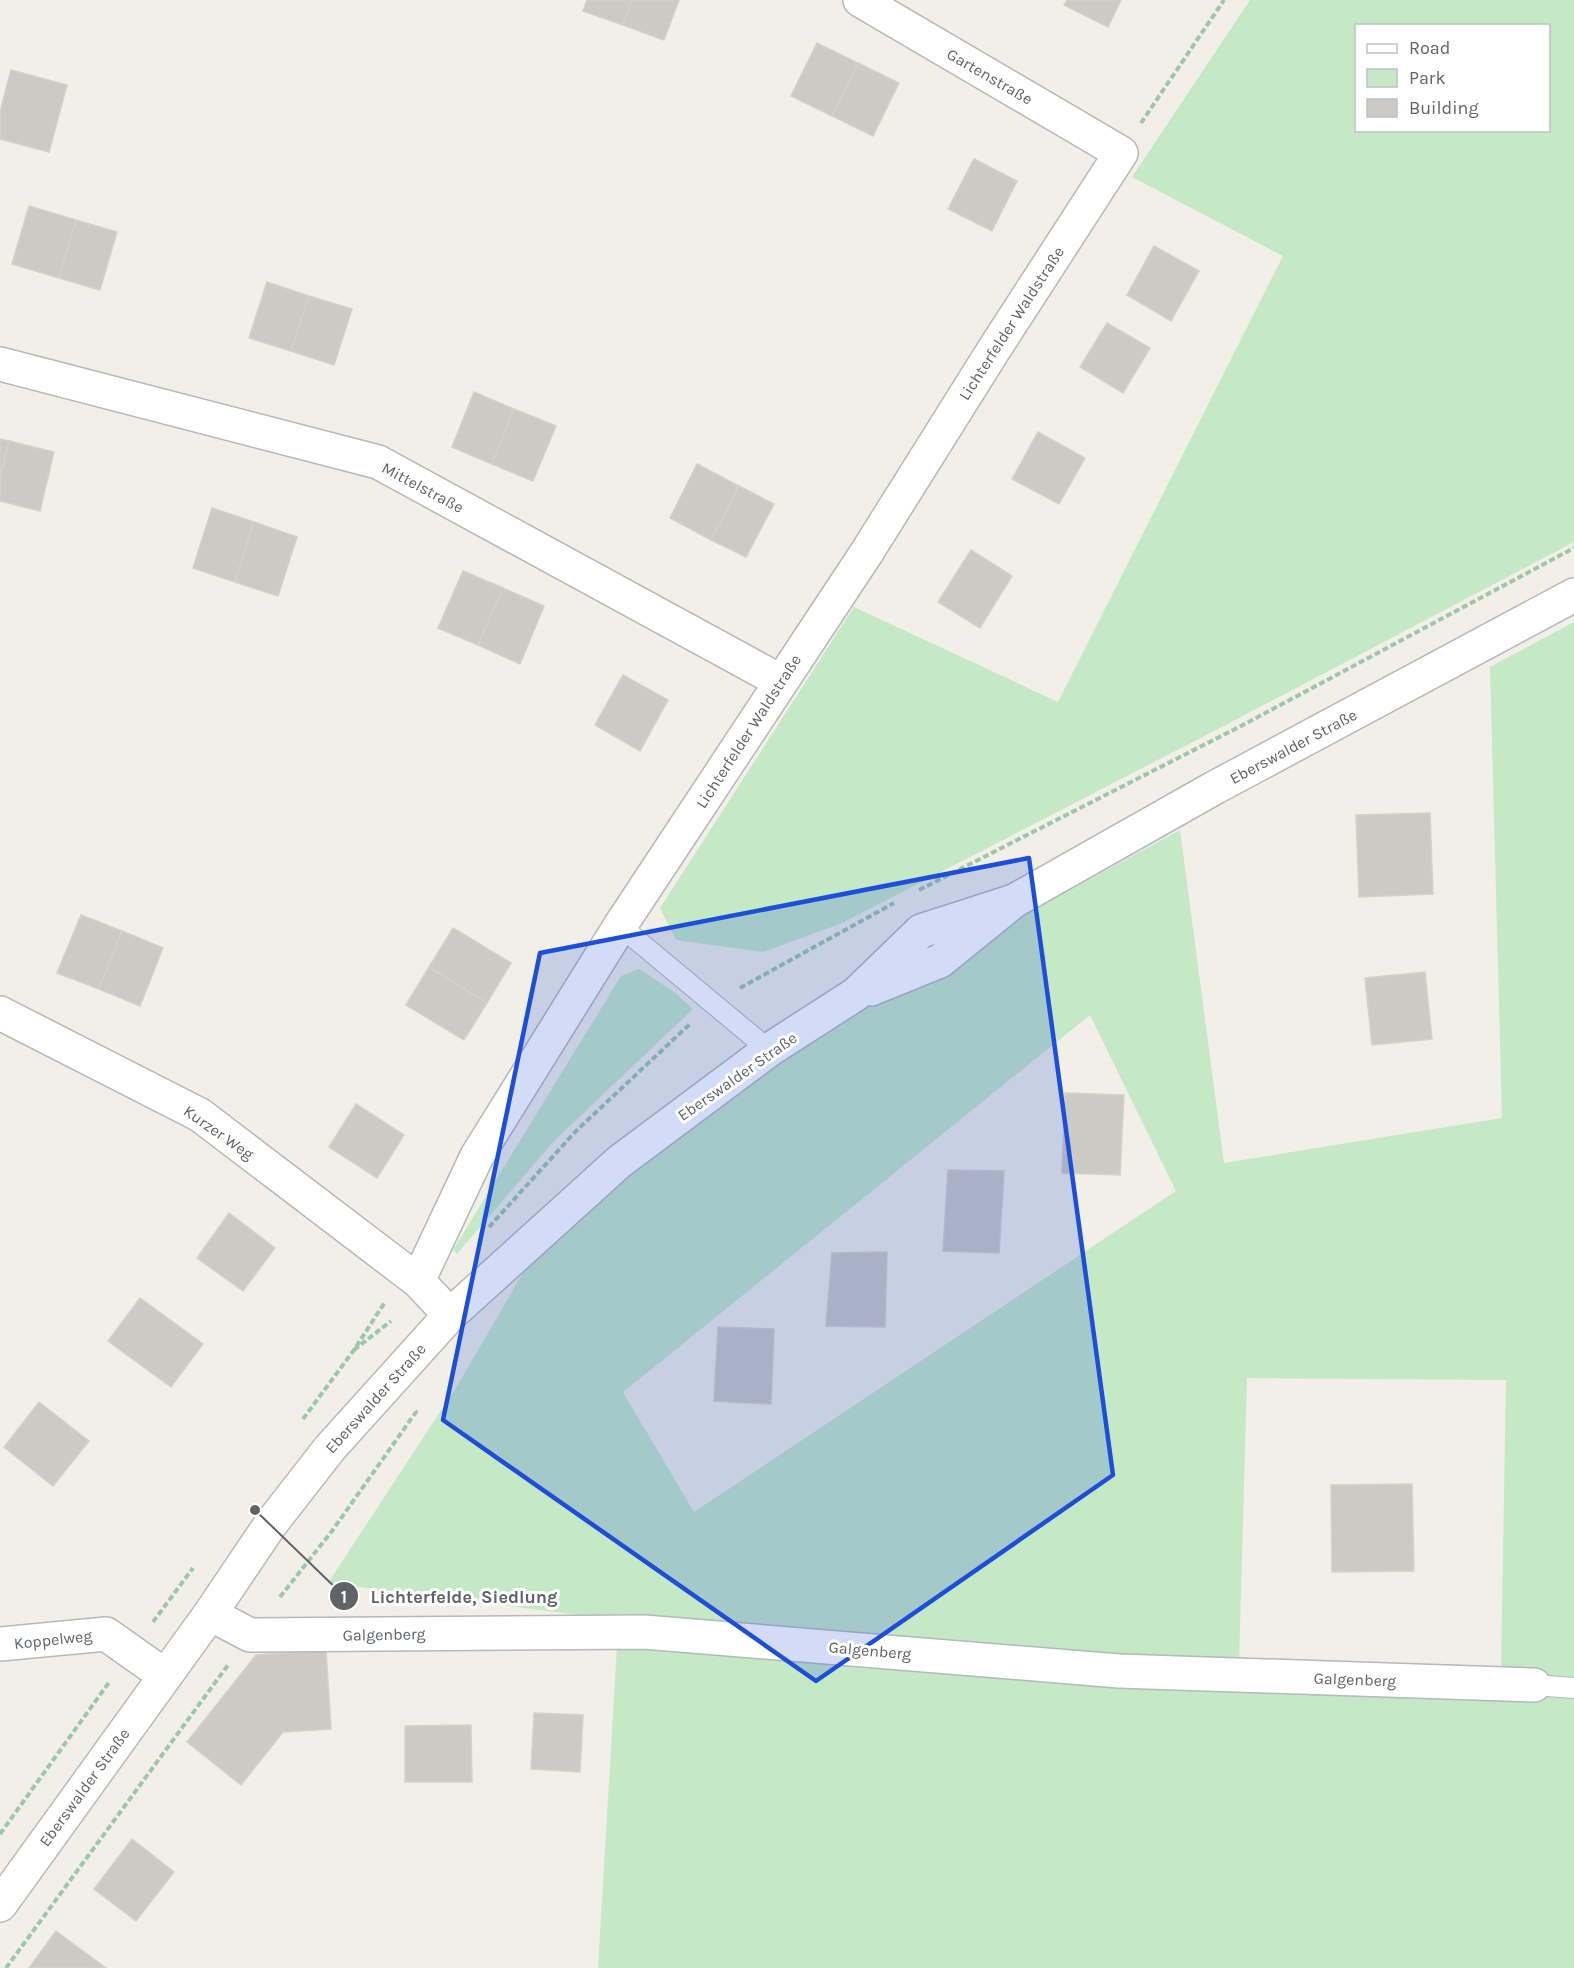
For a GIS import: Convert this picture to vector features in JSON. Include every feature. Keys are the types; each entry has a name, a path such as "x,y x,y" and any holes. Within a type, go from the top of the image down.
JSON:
{"street":[{"name":"Gartenstraße","path":"860,0 1121,153"},
{"name":"Lichterfelder Waldstraße","path":"411,1276 477,1156 620,926 867,552 999,341 1121,153"},
{"name":"Mittelstraße","path":"0,364 378,462 780,681"},
{"name":"Eberswalder Straße","path":"0,1905 210,1614 270,1525 330,1448 450,1315 619,1161 769,1050 856,994 940,961 1014,901 1214,788 1574,595"},
{"name":"Kurzer Weg","path":"0,1013 200,1115 411,1276"},
{"path":"411,1276 450,1315"},
{"name":"Galgenberg","path":"210,1614 250,1635 644,1632 1119,1671 1534,1685"},
{"name":"Koppelweg","path":"0,1644 106,1634 164,1676"}],"lane":[{"path":"620,926 769,1050"},
{"path":"1534,1685 1574,1688"}],"path":[{"path":"1121,153 1224,0"},
{"path":"298,1425 411,1276"},
{"path":"0,1834 194,1567"}],"highlighted area":[{"path":"1029,858 1113,1475 816,1681 443,1420 540,953"}],"green space":[{"path":"1250,0 1574,0 1574,542 840,924 763,952 676,940 660,908 854,607 1058,702 1283,256 1132,177"},
{"path":"1574,622 1574,1968 598,1968 617,1647 940,1673 1501,1671 1506,1380 1247,1378 1239,1663 619,1620 328,1583 459,1383 528,1264 590,1204 810,1042 876,998 959,964 1033,910 1180,830 1224,1163 1502,1118 1490,667","holes":["1090,1015 1176,1191 694,1512 623,1392"]},
{"path":"639,969 674,992 693,1009 553,1142 457,1254 453,1250 621,976"}],"building":[{"path":"587,0 632,0 623,25 583,11"},
{"path":"632,0 679,0 664,40 623,25"},
{"path":"1067,0 1121,0 1108,27 1064,5"},
{"path":"817,43 858,63 832,116 791,96"},
{"path":"858,63 899,83 873,136 832,116"},
{"path":"11,70 67,85 49,152 0,139 0,112"},
{"path":"974,159 1017,181 992,231 948,209"},
{"path":"29,206 76,220 59,278 12,264"},
{"path":"76,220 117,232 100,290 59,278"},
{"path":"1154,246 1199,271 1171,321 1127,295"},
{"path":"267,282 309,296 291,351 249,338"},
{"path":"309,296 352,309 334,365 291,351"},
{"path":"1107,323 1150,348 1123,393 1080,367"},
{"path":"474,392 514,409 492,464 452,447"},
{"path":"514,409 556,426 533,481 492,464"},
{"path":"1038,432 1085,458 1059,504 1012,479"},
{"path":"0,439 9,441 0,479"},
{"path":"9,441 54,452 40,511 0,501 0,479"},
{"path":"697,464 739,486 711,540 670,518"},
{"path":"739,486 774,504 746,557 711,540"},
{"path":"212,508 254,522 235,582 193,568"},
{"path":"254,522 297,537 278,596 235,582"},
{"path":"971,550 1012,576 980,628 938,602"},
{"path":"463,571 503,588 478,645 438,628"},
{"path":"503,588 544,606 520,664 478,645"},
{"path":"623,675 668,700 640,751 595,725"},
{"path":"1430,813 1433,894 1359,897 1356,815"},
{"path":"81,915 122,931 99,989 57,973"},
{"path":"453,928 511,963 487,1003 429,967"},
{"path":"122,931 163,948 140,1006 99,989"},
{"path":"429,967 487,1003 464,1040 406,1005"},
{"path":"1425,972 1432,1039 1372,1045 1365,978"},
{"path":"1065,1093 1124,1095 1120,1175 1062,1173"},
{"path":"356,1104 404,1135 377,1178 329,1147"},
{"path":"948,1170 1004,1171 999,1253 943,1251"},
{"path":"229,1213 275,1248 243,1291 197,1258"},
{"path":"887,1252 885,1327 826,1326 832,1253"},
{"path":"140,1298 203,1344 171,1387 108,1341"},
{"path":"718,1327 774,1329 771,1404 714,1401"},
{"path":"39,1402 89,1441 53,1486 4,1447"},
{"path":"1412,1484 1414,1571 1332,1572 1331,1485"},
{"path":"326,1650 331,1729 283,1732 241,1785 187,1742 256,1655"},
{"path":"534,1713 583,1715 580,1772 531,1769"},
{"path":"471,1725 472,1782 405,1782 405,1726"},
{"path":"132,1839 174,1872 136,1921 94,1889"},
{"path":"56,1931 106,1968 29,1968"}],"place":[{"name":"Lichterfelde, Siedlung","path":"255,1510"}]}
